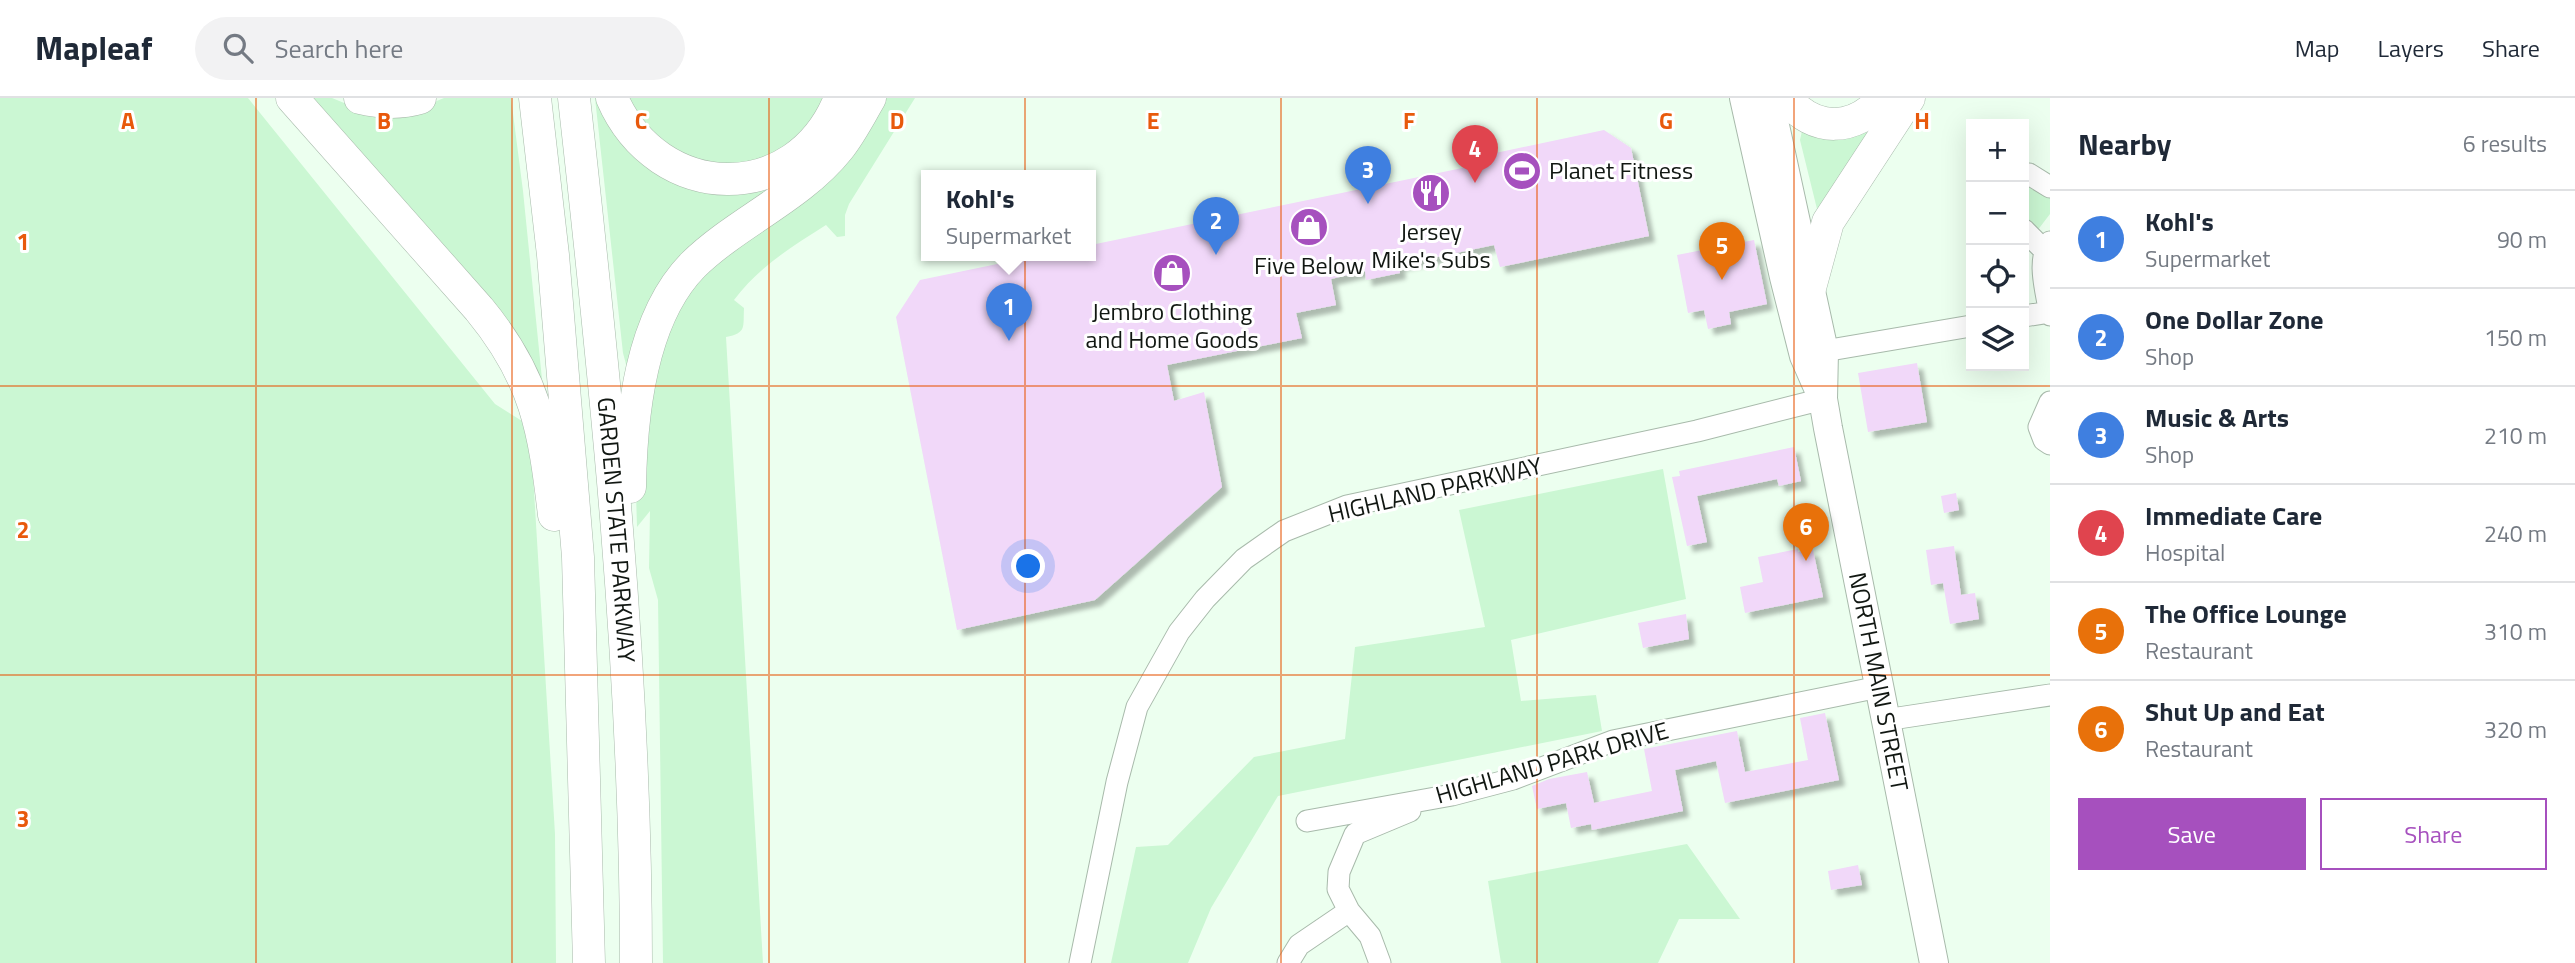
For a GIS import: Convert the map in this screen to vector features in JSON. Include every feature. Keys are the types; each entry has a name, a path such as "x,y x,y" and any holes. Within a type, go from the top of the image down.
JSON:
{"highway":[{"path":"292,98 479,309 507,346 526,380 536,408 548,460 562,589 580,678"},
{"path":"360,98 401,103 420,98"},
{"name":"GARDEN STATE PARKWAY","path":"535,98 553,256 578,557 589,963"},
{"name":"GARDEN STATE PARKWAY","path":"574,98 594,270 628,681 636,963"},
{"path":"612,98 636,136 664,162 702,177 728,180 766,173 799,155 824,130 840,98"},
{"path":"628,681 632,437 640,383 656,327 675,290 692,267 711,249 827,162 844,142 870,98"},
{"path":"1786,98 1798,112 1829,124 1849,123 1863,117 1883,98"},
{"path":"1810,288 1828,222 1909,98"}],"main road":[{"name":"NORTH MAIN STREET","path":"1744,98 1804,356 1823,399"},
{"name":"NORTH MAIN STREET","path":"1769,98 1824,351 1823,399 1934,963"}],"street":[{"path":"2029,174 2050,187"},
{"path":"2029,233 2047,246 2043,266 2050,313 2029,315"},
{"path":"1824,351 1966,327"},
{"name":"HIGHLAND PARKWAY","path":"1080,963 1117,782 1137,707 1179,632 1205,599 1244,559 1284,531 1347,506 1698,431 1823,399"},
{"path":"2050,402 2039,427 2044,440 2050,444"},
{"name":"HIGHLAND PARK DRIVE","path":"1307,821 1452,795 1513,779 1613,741 1879,687"},
{"path":"1885,720 2050,695"},
{"path":"1380,963 1370,936 1349,911 1338,889 1339,872 1355,834 1452,795"},
{"path":"1288,963 1299,945 1349,911"}],"green space":[{"path":"0,98 248,98 495,404 530,426 555,834 556,963 0,963"},
{"path":"306,98 332,98 349,105 417,109 444,98 511,98 545,409"},
{"path":"595,98 604,98 686,180 837,135 705,241 627,368 623,353"},
{"path":"623,98 830,98 793,148 721,171 664,150"},
{"path":"879,98 915,98 849,204 845,215 845,236 837,237 826,225 765,268 734,300 744,308 743,324 741,331 726,337 763,963 663,963 658,600 649,568 650,511 637,527 640,421 683,291"},
{"path":"1879,128 1818,213 1800,140 1802,131"},
{"path":"2029,184 2050,196 2050,214 2037,231 2029,225"},
{"path":"1663,469 1686,599 1511,640 1521,701 1596,695 1602,731 1278,796 1211,908 1188,963 1111,963 1136,847 1168,845 1254,757 1345,739 1355,647 1485,627 1459,510"},
{"path":"1687,844 1740,919 1679,919 1658,963 1501,963 1488,881"}],"building":[{"path":"1604,130 1631,148 1649,236 1500,267 1494,245 1399,265 1400,273 1366,280 1365,271 1331,279 1336,305 1296,313 1302,338 1167,365 1174,401 1204,392 1222,487 1095,600 957,630 896,317 920,280 1011,261 1096,261 1096,244 1472,166 1472,158"},
{"path":"1754,240 1767,304 1729,312 1731,324 1708,329 1704,310 1688,313 1677,255"},
{"path":"1917,363 1927,422 1868,432 1858,373"},
{"path":"1794,447 1801,481 1779,486 1777,479 1697,496 1707,542 1687,546 1672,477 1680,476 1679,471"},
{"path":"1956,493 1959,510 1944,513 1941,496"},
{"path":"1954,546 1961,595 1975,593 1979,619 1950,624 1943,583 1931,585 1926,550"},
{"path":"1798,549 1798,552 1813,550 1823,597 1745,613 1740,587 1763,582 1758,557"},
{"path":"1686,614 1689,639 1643,648 1638,623"},
{"path":"1825,713 1839,780 1725,803 1716,761 1675,770 1683,811 1592,830 1591,824 1571,828 1566,803 1537,809 1532,786 1549,779 1587,772 1594,803 1652,791 1644,749 1737,731 1745,772 1808,760 1800,718"},
{"path":"1858,865 1862,885 1831,890 1828,871"}],"place":[{"name":"Planet Fitness","path":"1522,171"},
{"name":"Immediate Care","path":"1475,183"},
{"name":"Jersey Mike's Subs","path":"1431,193"},
{"name":"Music & Arts","path":"1368,204"},
{"name":"Five Below","path":"1309,227"},
{"name":"One Dollar Zone","path":"1216,255"},
{"name":"Jembro Clothing and Home Goods","path":"1172,273"},
{"name":"The Office Lounge","path":"1722,280"},
{"name":"Kohl's","path":"1009,341"},
{"name":"Shut Up and Eat","path":"1806,561"}]}
